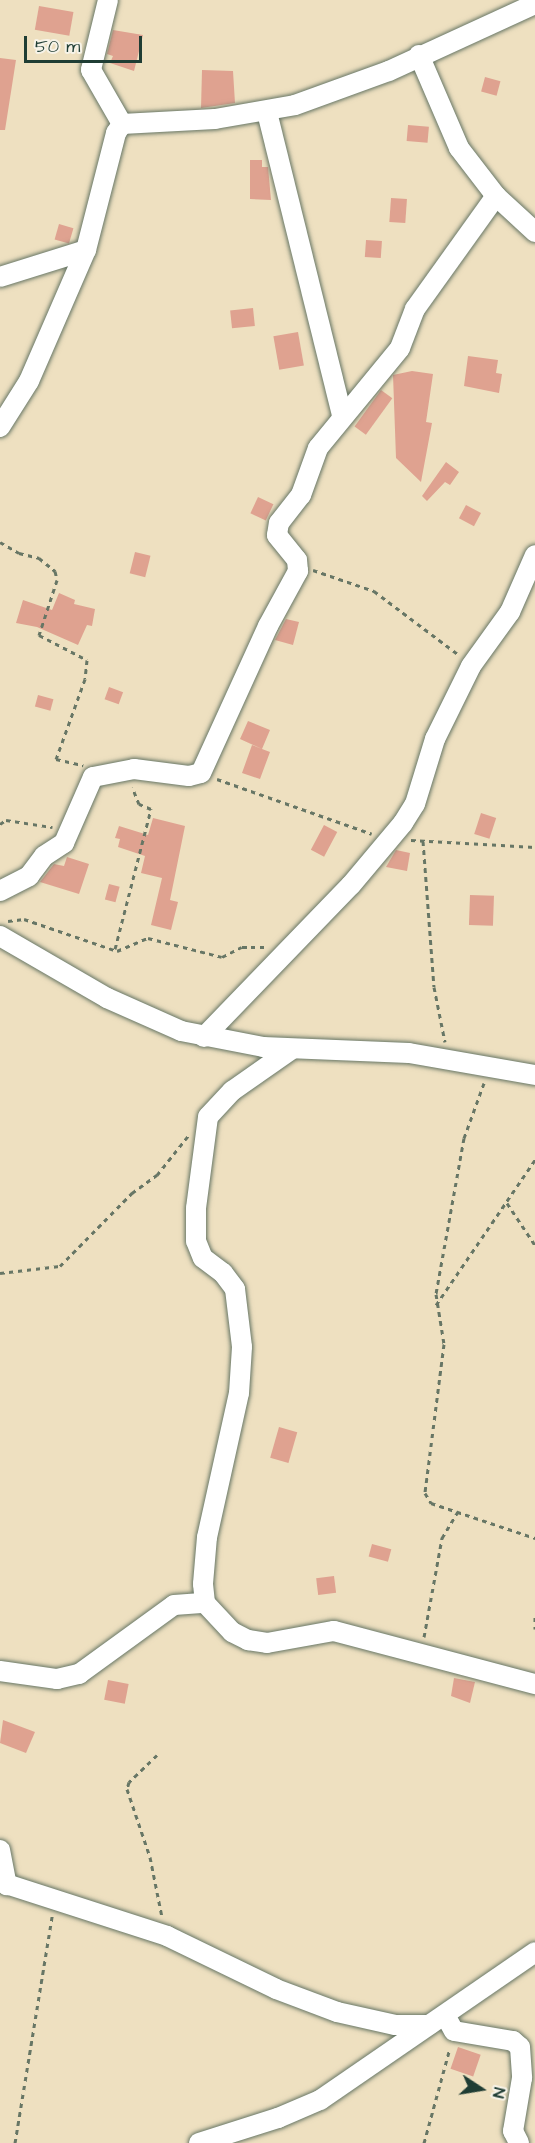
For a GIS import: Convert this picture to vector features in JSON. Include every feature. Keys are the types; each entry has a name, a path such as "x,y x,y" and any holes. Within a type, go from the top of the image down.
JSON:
{"street":[{"path":"108,0 91,70 122,124"},
{"path":"122,124 267,112 324,96 530,9"},
{"path":"419,56 459,147 496,196 535,231"},
{"path":"267,112 342,416"},
{"path":"0,427 29,381 86,250 116,133 122,124"},
{"path":"0,891 30,876 44,856 64,843 93,777 130,770 189,776 201,773 299,565 277,535 277,528 301,495 318,448 400,348 415,309 496,196"},
{"path":"0,277 86,250"},
{"path":"204,1037 287,948 351,885 415,804 435,739 471,666 527,591 535,555"},
{"path":"1,929 142,1016 204,1037 292,1049 409,1053 535,1075"},
{"path":"292,1049 232,1091 208,1117 196,1209 196,1241 202,1258 223,1273 235,1288 242,1347 239,1393 207,1537 202,1584 205,1603 232,1632 248,1640 267,1643 334,1631 535,1684"},
{"path":"0,1671 57,1679 79,1674 174,1605 205,1603"},
{"path":"0,1850 3,1884 54,1903 167,1936 276,1989 337,2012 395,2025 450,2023 513,2041 520,2047 522,2078 513,2132 519,2143"},
{"path":"450,2023 535,1952"},
{"path":"199,2143 278,2118 320,2100 429,2025"}],"path":[{"path":"0,542 19,553 39,558 55,571 57,580 39,635 87,660 85,679 56,759 84,765"},
{"path":"299,565 374,591 471,666"},
{"path":"115,950 151,808 139,804 130,770"},
{"path":"201,773 388,839 535,847"},
{"path":"0,824 6,820 69,829"},
{"path":"423,842 434,987 447,1059"},
{"path":"1,929 24,919 115,950 126,949 148,938 222,957 242,947 287,948"},
{"path":"489,1066 464,1138 455,1177 436,1306 444,1344 425,1492 431,1503 535,1538"},
{"path":"0,1273 60,1266 132,1193 157,1175 208,1117"},
{"path":"436,1306 535,1160"},
{"path":"507,1203 535,1245"},
{"path":"421,1653 442,1538 458,1511"},
{"path":"535,1617 535,1629"},
{"path":"157,1755 129,1782 127,1790 150,1857 167,1936"},
{"path":"15,2143 54,1903"},
{"path":"424,2143 450,2023"}],"building":[{"path":"39,6 73,12 69,36 35,30"},
{"path":"113,30 143,35 134,71 110,63 113,56 107,54"},
{"path":"0,58 16,60 5,130 0,130"},
{"path":"202,70 233,71 235,103 201,108"},
{"path":"485,77 500,81 497,96 481,91"},
{"path":"408,125 429,127 428,143 407,141"},
{"path":"250,160 262,160 262,167 268,167 271,200 250,199"},
{"path":"391,198 407,199 405,223 389,222"},
{"path":"59,224 73,228 69,244 55,239"},
{"path":"366,240 382,241 381,258 365,257"},
{"path":"253,308 255,326 232,328 230,310"},
{"path":"298,332 304,365 279,370 273,336"},
{"path":"468,356 498,360 496,373 502,374 499,393 464,386"},
{"path":"412,371 433,374 426,422 432,423 421,482 396,458 393,375"},
{"path":"381,390 392,398 366,435 355,426"},
{"path":"446,462 459,472 450,485 445,482 427,501 422,496"},
{"path":"258,497 273,504 266,520 250,513"},
{"path":"466,505 481,513 474,526 459,518"},
{"path":"135,552 151,556 145,577 130,573"},
{"path":"59,593 75,600 74,604 95,609 92,626 87,625 78,645 37,627 16,623 23,600 52,610"},
{"path":"286,619 299,622 293,645 275,640"},
{"path":"109,687 123,692 119,704 105,699"},
{"path":"38,695 53,699 50,711 35,707"},
{"path":"248,721 270,730 262,749 240,739"},
{"path":"252,745 270,752 260,779 242,773"},
{"path":"481,813 496,818 489,839 474,834"},
{"path":"153,818 185,826 170,900 178,902 171,930 151,925 162,878 141,873 145,856 118,847 120,839 115,838 119,826 148,835"},
{"path":"324,825 337,832 324,857 311,850"},
{"path":"396,850 410,853 407,871 386,867"},
{"path":"67,857 89,864 79,894 40,882 54,864 64,866"},
{"path":"109,884 120,887 115,902 105,899"},
{"path":"470,895 494,896 493,926 469,925"},
{"path":"279,1427 297,1432 288,1463 270,1458"},
{"path":"372,1544 391,1549 388,1562 369,1557"},
{"path":"334,1576 336,1593 318,1595 316,1578"},
{"path":"454,1678 475,1682 470,1703 451,1696"},
{"path":"108,1680 129,1684 125,1704 104,1700"},
{"path":"3,1720 35,1732 26,1753 0,1743"},
{"path":"458,2047 481,2055 473,2077 451,2069"}]}
